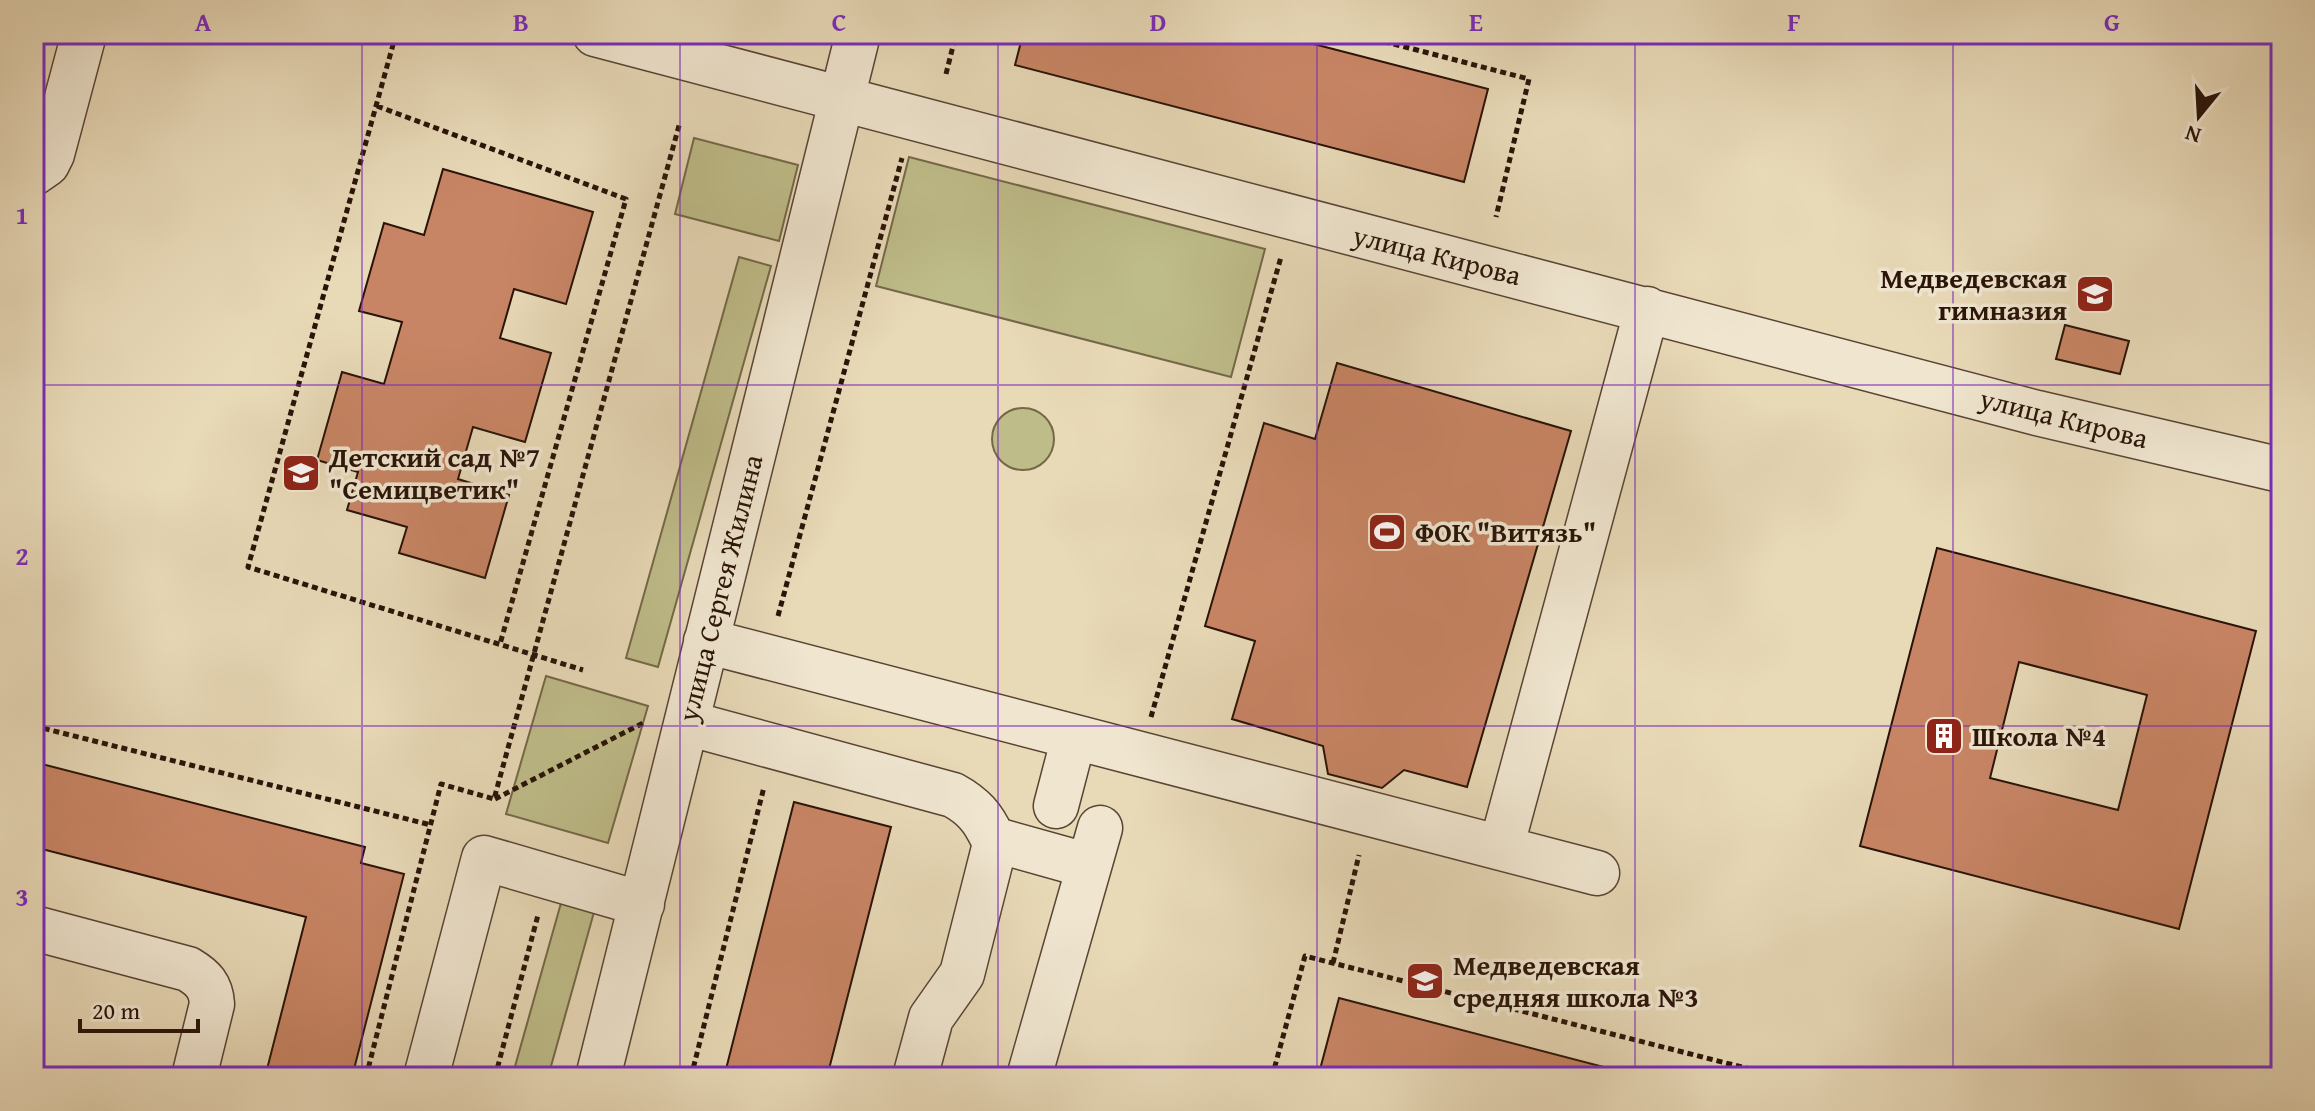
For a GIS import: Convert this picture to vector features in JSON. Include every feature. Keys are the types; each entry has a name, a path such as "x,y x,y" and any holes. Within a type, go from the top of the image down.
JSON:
{"street":[{"path":"34,173 47,164 52,154 84,34"},
{"name":"улица Кирова","path":"595,34 2037,413 2281,470"},
{"name":"улица Сергея Жилина","path":"598,1077 858,34"},
{"path":"1501,848 1647,309"},
{"path":"706,641 1597,873"},
{"path":"690,710 774,746 953,795 970,805 985,820 993,839 1094,847 1029,1077"},
{"path":"1056,806 1074,737"},
{"path":"915,1077 931,1018 962,974 996,840"},
{"path":"426,1077 484,858 642,904"},
{"path":"34,928 188,969 206,983 212,1004 194,1077"}],"path":[{"path":"396,34 248,567 583,670"},
{"path":"946,74 956,34"},
{"path":"1355,34 1529,79 1496,217"},
{"path":"377,106 626,199 500,644"},
{"path":"766,657 912,117"},
{"path":"494,799 680,122"},
{"path":"1140,754 1291,217"},
{"path":"366,1077 441,784 494,799 690,710"},
{"path":"34,726 431,825"},
{"path":"691,1077 774,746"},
{"path":"1333,963 1370,814"},
{"path":"495,1077 548,877"},
{"path":"1272,1077 1305,956 1781,1077"}],"shaded area":[{"path":"694,138 798,165 779,241 675,214"},
{"path":"909,157 1265,249 1231,377 876,286"},
{"path":"739,257 771,266 658,667 626,658"},
{"path":"1023,408 1035,410 1045,417 1052,427 1052,451 1045,461 1035,468 1023,470 1011,468 1001,461 994,451 992,439 994,427 1001,417 1011,410"},
{"path":"546,676 648,706 608,843 506,814"},
{"path":"563,896 596,905 548,1077 512,1077"}],"building":[{"path":"1023,34 1275,34 1488,89 1464,182 1015,65"},
{"path":"443,169 593,212 566,304 514,289 500,338 551,353 525,442 473,427 458,479 509,495 485,578 399,553 407,527 347,510 358,472 317,460 342,372 384,384 402,322 359,311 384,223 424,235"},
{"path":"2065,325 2129,341 2120,374 2056,359"},
{"name":"ФОК \"Витязь\"","path":"1337,363 1571,431 1467,787 1404,770 1382,788 1328,774 1323,746 1232,719 1255,641 1205,626 1264,423 1315,439"},
{"name":"Школа №4","path":"1937,548 2256,631 2179,929 1860,846","holes":["2019,662 2147,695 2118,810 1990,778"]},
{"path":"34,762 365,847 361,863 404,874 352,1077 265,1077 306,917 34,847"},
{"path":"794,802 891,827 827,1077 724,1077"},
{"path":"1339,998 1642,1077 1318,1077"},
{"path":"1980,1069 2007,1077 1977,1077"}],"place":[{"name":"Медведевская гимназия","path":"2095,294"},
{"name":"Детский сад №7 \"Семицветик\"","path":"301,473"},
{"name":"ФОК \"Витязь\"","path":"1387,532"},
{"name":"Школа №4","path":"1944,736"},
{"name":"Медведевская средняя школа №3","path":"1425,981"}]}
